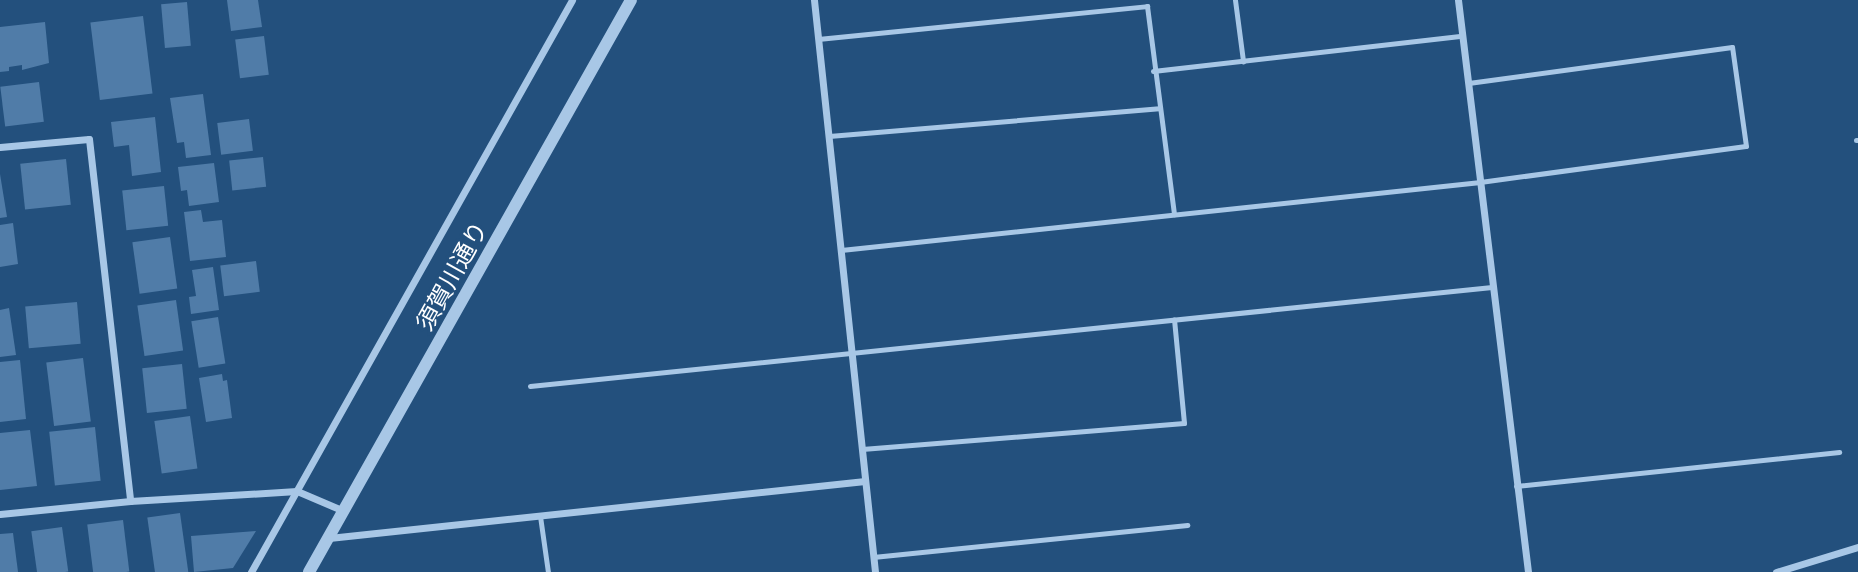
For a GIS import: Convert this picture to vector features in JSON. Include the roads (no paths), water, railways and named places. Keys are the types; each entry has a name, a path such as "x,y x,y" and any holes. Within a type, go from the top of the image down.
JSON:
{"street":[{"path":"251,572 572,0"},
{"name":"須賀川通り","path":"309,572 631,0"},
{"path":"814,0 875,572"},
{"path":"1458,0 1528,572"},
{"path":"0,147 89,139 130,501"},
{"path":"329,538 865,481"},
{"path":"0,514 130,501 297,491 344,511"},
{"path":"1776,572 1858,547"}],"lane":[{"path":"1235,0 1243,61"},
{"path":"818,39 1147,6 1153,71 1174,214"},
{"path":"1153,71 1462,36"},
{"path":"841,250 1480,182 1746,146 1732,47 1468,83"},
{"path":"829,136 1159,108"},
{"path":"530,386 1492,287"},
{"path":"862,449 1184,423 1174,319"},
{"path":"1516,485 1839,452"},
{"path":"540,516 548,572"},
{"path":"873,557 1187,525"}]}
